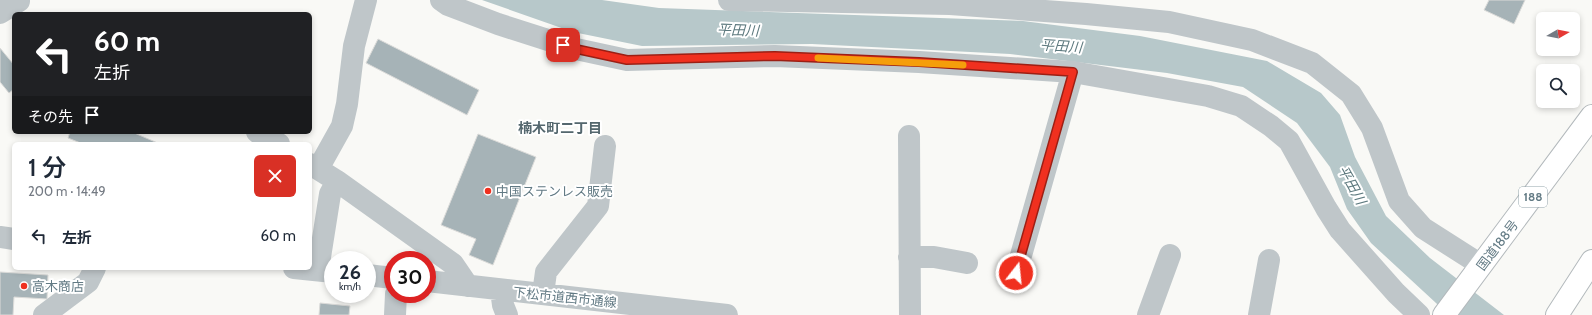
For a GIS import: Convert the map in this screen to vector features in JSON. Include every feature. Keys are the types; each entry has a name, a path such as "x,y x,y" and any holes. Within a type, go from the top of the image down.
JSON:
{"highway":[{"name":"国道188号","path":"1444,315 1592,116"},
{"path":"1557,315 1592,261"}],"street":[{"path":"366,0 354,46 347,104 342,126 314,167 337,181 453,264 468,286"},
{"path":"441,0 448,5 498,24 576,49 627,60 775,56 919,62 1073,72 1208,96 1240,106 1271,126 1289,141 1302,162 1326,208 1340,230 1396,293 1419,315"},
{"path":"729,0 950,4 1086,14 1169,22 1252,40 1312,63 1351,94 1372,128 1398,201 1423,228 1477,271"},
{"path":"0,13 21,5"},
{"path":"1016,273 1073,72"},
{"path":"261,134 275,142"},
{"path":"909,136 910,315"},
{"path":"543,294 546,272 598,206 605,146"},
{"path":"327,251 330,194 337,181"},
{"path":"0,237 12,239"},
{"path":"1148,315 1170,255"},
{"path":"909,257 934,257 967,264"},
{"path":"1259,315 1268,260"},
{"path":"44,315 88,282 94,270"},
{"path":"312,270 324,271"},
{"name":"下松市道西市通線","path":"436,282 727,315"},
{"path":"501,290 503,305 507,315"},
{"path":"395,315 396,303"}],"water":[{"name":"平田川","path":"482,0 602,0 659,8 1023,21 1140,36 1267,61 1321,93 1340,115 1355,157 1386,216 1430,258 1504,315 1449,315 1371,243 1347,209 1330,167 1297,123 1243,87 1167,73 1010,54 812,44 642,46 573,32"}],"building":[{"path":"1489,0 1525,0 1514,24 1484,10"},
{"path":"378,39 479,90 467,115 366,63"},
{"path":"0,48 12,63 12,91 9,93 0,82"},
{"path":"69,134 137,134 155,142 78,142 68,138"},
{"name":"中国ステンレス販売","path":"478,134 536,157 493,265 469,255 476,239 441,225"},
{"name":"高木商店","path":"0,272 48,275 47,299 14,297 13,315 0,315"},
{"path":"320,303 350,306 349,315 319,315"}],"slow traffic":[{"path":"818,58 963,65"}],"place":[{"name":"中国ステンレス販売","path":"488,191"},
{"name":"高木商店","path":"24,286"}],"district":[{"name":"楠木町二丁目","path":"560,128"}],"route":[{"path":"563,45 627,60 775,56 919,62 1073,72 1016,273"}]}
